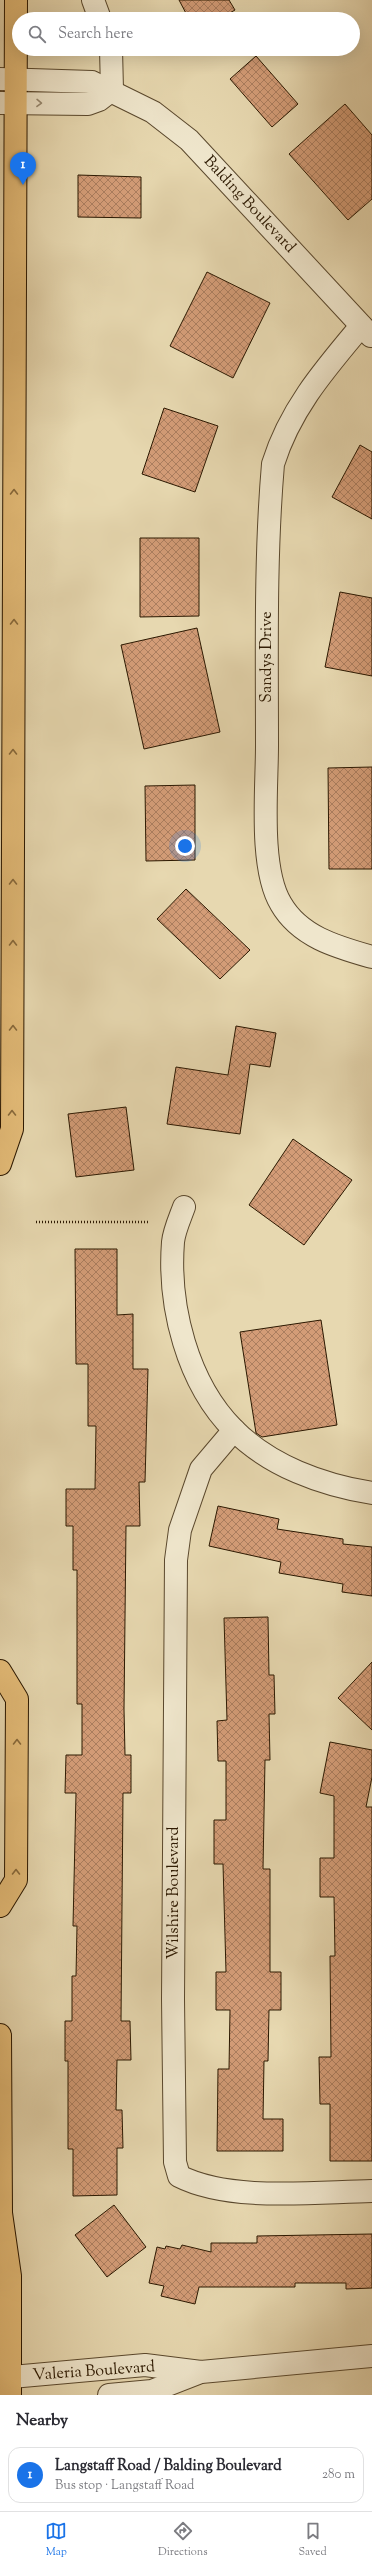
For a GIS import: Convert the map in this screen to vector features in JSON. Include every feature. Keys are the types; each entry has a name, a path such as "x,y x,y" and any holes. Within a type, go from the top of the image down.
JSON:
{"main road":[{"path":"15,12 16,0"},
{"path":"0,1164 12,1129 6,1004 8,79 12,40"},
{"path":"0,1671 17,1699 16,1880 0,1906"},
{"path":"0,2035 1,2215 10,2276 7,2384"}],"street":[{"path":"93,0 97,12"},
{"path":"8,103 88,104 99,100 112,90 111,56"},
{"name":"Balding Boulevard","path":"8,79 79,80 92,82 112,90 153,112 189,140 367,332"},
{"name":"Sandys Drive","path":"367,332 299,405 281,438 273,464 267,628 267,830 270,880 280,904 295,924 317,938 342,948 372,957"},
{"path":"184,1207 173,1240 173,1294 178,1326 191,1363 210,1400 234,1430 267,1456 316,1481 372,1493"},
{"name":"Wilshire Boulevard","path":"234,1430 201,1469 180,1530 176,1560 173,1991 175,2162 179,2176 204,2187 249,2193 372,2191"},
{"name":"Valeria Boulevard","path":"7,2384 145,2365 201,2372 372,2356"},
{"name":"Valeria Boulevard","path":"109,2395 152,2391 201,2372"}],"path":[{"path":"36,1222 150,1222"}],"building":[{"path":"179,0 229,0 235,10 231,12 185,12"},
{"path":"256,56 298,104 272,127 230,79"},
{"path":"345,104 372,135 372,199 348,220 289,154"},
{"path":"78,175 141,177 141,218 78,217"},
{"path":"207,272 270,303 233,378 170,346"},
{"path":"164,408 218,426 195,492 142,474"},
{"path":"360,445 372,452 372,519 332,497"},
{"path":"140,538 199,538 199,616 140,617"},
{"path":"340,592 372,598 372,676 325,667"},
{"path":"197,628 220,732 144,749 121,645"},
{"path":"372,767 372,869 329,869 328,768"},
{"path":"195,785 195,860 146,861 145,786"},
{"path":"186,889 250,950 220,979 157,919"},
{"path":"236,1026 276,1033 270,1067 250,1064 240,1134 167,1124 176,1067 228,1075"},
{"path":"126,1107 134,1170 76,1177 68,1114"},
{"path":"293,1139 352,1180 304,1245 249,1205"},
{"path":"75,1249 117,1249 117,1315 133,1314 133,1369 148,1369 145,1482 139,1482 140,1526 126,1526 124,1709 125,1755 131,1755 131,1793 123,1793 121,2021 130,2021 131,2060 117,2060 116,2110 122,2110 123,2148 117,2148 117,2195 73,2196 73,2149 68,2149 68,2061 65,2061 65,2021 72,2021 72,1976 76,1976 77,1926 73,1926 76,1793 65,1793 66,1755 82,1755 82,1704 77,1704 77,1570 73,1570 73,1526 66,1526 66,1489 95,1489 96,1426 88,1426 88,1364 76,1364"},
{"path":"321,1320 337,1425 262,1437 256,1433 240,1332"},
{"path":"218,1506 279,1519 277,1529 343,1539 343,1544 372,1547 372,1596 342,1592 343,1584 279,1573 281,1562 209,1546"},
{"path":"268,1617 269,1675 274,1675 275,1714 269,1714 270,1760 265,1760 263,1869 270,1869 270,1972 281,1972 281,2010 269,2010 268,2061 264,2061 263,2119 283,2119 283,2151 217,2151 218,2069 229,2069 230,2010 216,2010 216,1972 226,1972 223,1864 214,1864 214,1820 226,1820 226,1761 218,1761 217,1721 227,1720 224,1618"},
{"path":"372,1662 372,1730 338,1698"},
{"path":"330,1742 372,1750 372,1777 366,1807 372,1807 372,2161 330,2161 330,2104 320,2104 319,2057 331,2057 330,1956 335,1956 334,1897 320,1897 320,1858 334,1858 334,1796 320,1793"},
{"path":"114,2205 146,2247 107,2277 75,2235"},
{"path":"372,2234 372,2288 346,2289 346,2283 295,2283 295,2287 199,2287 195,2304 161,2296 164,2286 149,2283 157,2247 165,2249 166,2246 180,2249 182,2245 211,2252 211,2243 257,2243 257,2236"}],"place":[{"name":"Langstaff Road / Balding Boulevard","path":"23,185"}]}
